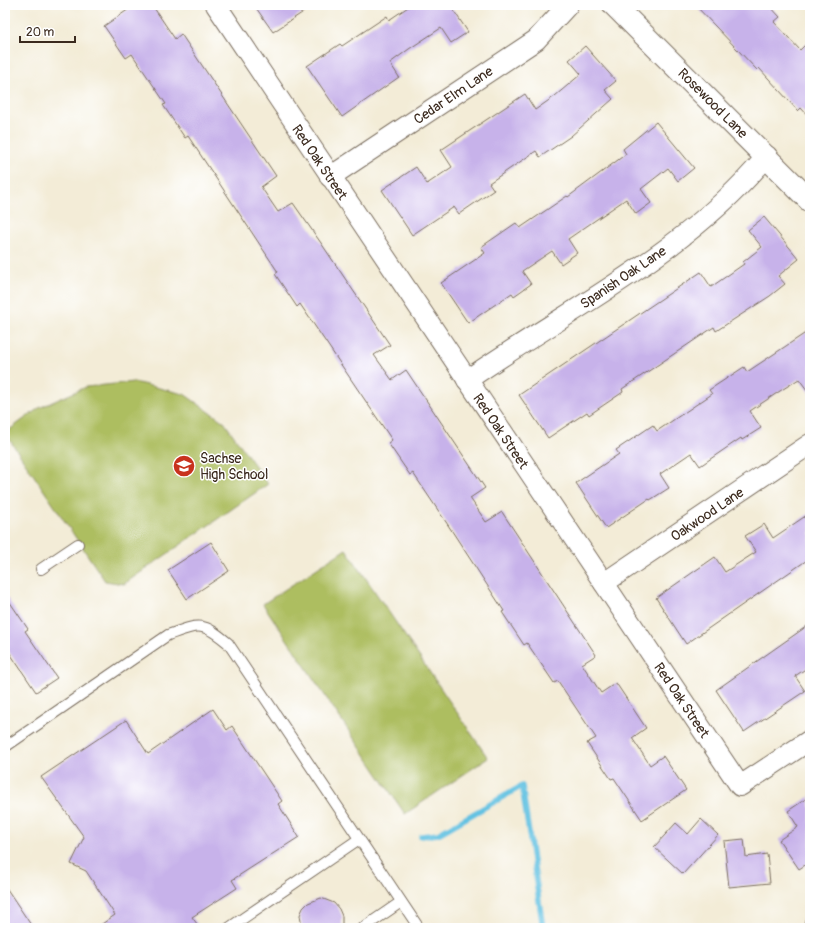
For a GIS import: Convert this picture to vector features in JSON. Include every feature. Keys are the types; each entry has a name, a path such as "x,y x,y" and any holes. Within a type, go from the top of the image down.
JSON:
{"street":[{"name":"Red Oak Street","path":"216,5 466,380 740,786 810,740"},
{"name":"Cedar Elm Lane","path":"330,177 536,40 568,5"},
{"name":"Rosewood Lane","path":"614,5 767,156 810,201"},
{"name":"Spanish Oak Lane","path":"466,380 629,274 678,240 715,210 749,177 767,156"},
{"name":"Oakwood Lane","path":"604,584 810,444"}],"lane":[{"path":"41,569 78,544"},
{"path":"5,747 168,635 196,625 214,631 228,643 419,928"},
{"path":"229,928 359,839"},
{"path":"363,928 402,902"},
{"path":"809,928 810,922"}],"green space":[{"path":"134,382 184,394 224,422 268,484 124,584 105,581 5,433 39,408 86,387"},
{"path":"346,549 488,758 405,814 263,604"}],"building":[{"path":"135,5 152,5 175,39 181,34 276,176 261,187 278,212 293,203 390,345 374,355 392,380 406,370 485,488 470,498 486,522 502,512 596,655 582,664 601,693 616,683 646,728 632,738 650,765 663,756 686,790 642,820 614,778 611,779 587,743 596,738 558,681 554,683 527,643 524,645 502,612 504,611 413,473 410,475 388,443 392,440 300,304 297,307 275,274 278,272 188,136 185,138 163,105 166,104 132,54 126,58 104,26"},
{"path":"254,5 314,5 273,32"},
{"path":"411,5 450,5 468,32 451,43 441,28 409,49 390,63 399,77 342,117 307,66 340,44 342,46 387,16 389,20"},
{"path":"695,5 769,5 780,17 774,22 800,50 810,40 810,118 801,108 798,111 759,68 757,70"},
{"path":"585,46 616,81 605,90 613,99 571,136 540,157 536,151 489,183 494,190 459,214 454,207 412,235 382,190 416,167 427,184 452,167 441,150 525,94 535,110 555,96 581,74 569,60"},
{"path":"656,122 694,168 678,181 668,168 641,189 651,203 636,214 626,199 568,239 577,253 561,264 552,251 522,271 531,284 514,296 512,293 468,323 441,283 485,253 481,247 516,223 520,228 567,196 568,197 626,154 623,149"},
{"path":"764,217 799,259 778,276 785,284 770,296 716,331 714,327 622,389 623,392 589,415 587,412 548,438 519,395 701,272 711,287 744,264 743,262 762,247 748,230"},
{"path":"810,330 810,394 799,379 780,391 750,411 761,428 742,440 741,438 700,466 691,453 660,474 669,488 650,500 649,499 606,528 576,483 619,454 616,450 653,425 657,431 712,394 709,390 744,367 747,372"},
{"path":"810,513 810,558 686,644 656,598 715,557 725,572 756,552 745,536 764,524 773,538"},
{"path":"211,542 229,571 187,599 168,570"},
{"path":"5,595 28,629 25,631 57,678 36,692 5,646"},
{"path":"810,624 810,666 795,676 805,691 744,732 716,690"},
{"path":"213,709 227,730 232,726 282,801 278,804 299,837 232,880 237,888 192,917 200,928 96,928 115,915 86,871 71,864 84,837 41,777 126,720 148,754"},
{"path":"810,796 810,862 799,869 779,840 798,827 788,811"},
{"path":"701,819 718,835 683,874 654,847 676,823 688,834"},
{"path":"744,839 746,857 767,854 770,883 729,887 724,841"},
{"path":"5,886 33,928 5,928"},
{"path":"321,898 334,903 339,909 342,916 342,928 302,928 300,915 303,908 308,903"}],"waterway":[{"path":"421,836 438,834 522,786 543,928"}],"place":[{"name":"Sachse High School","path":"184,466"}]}
